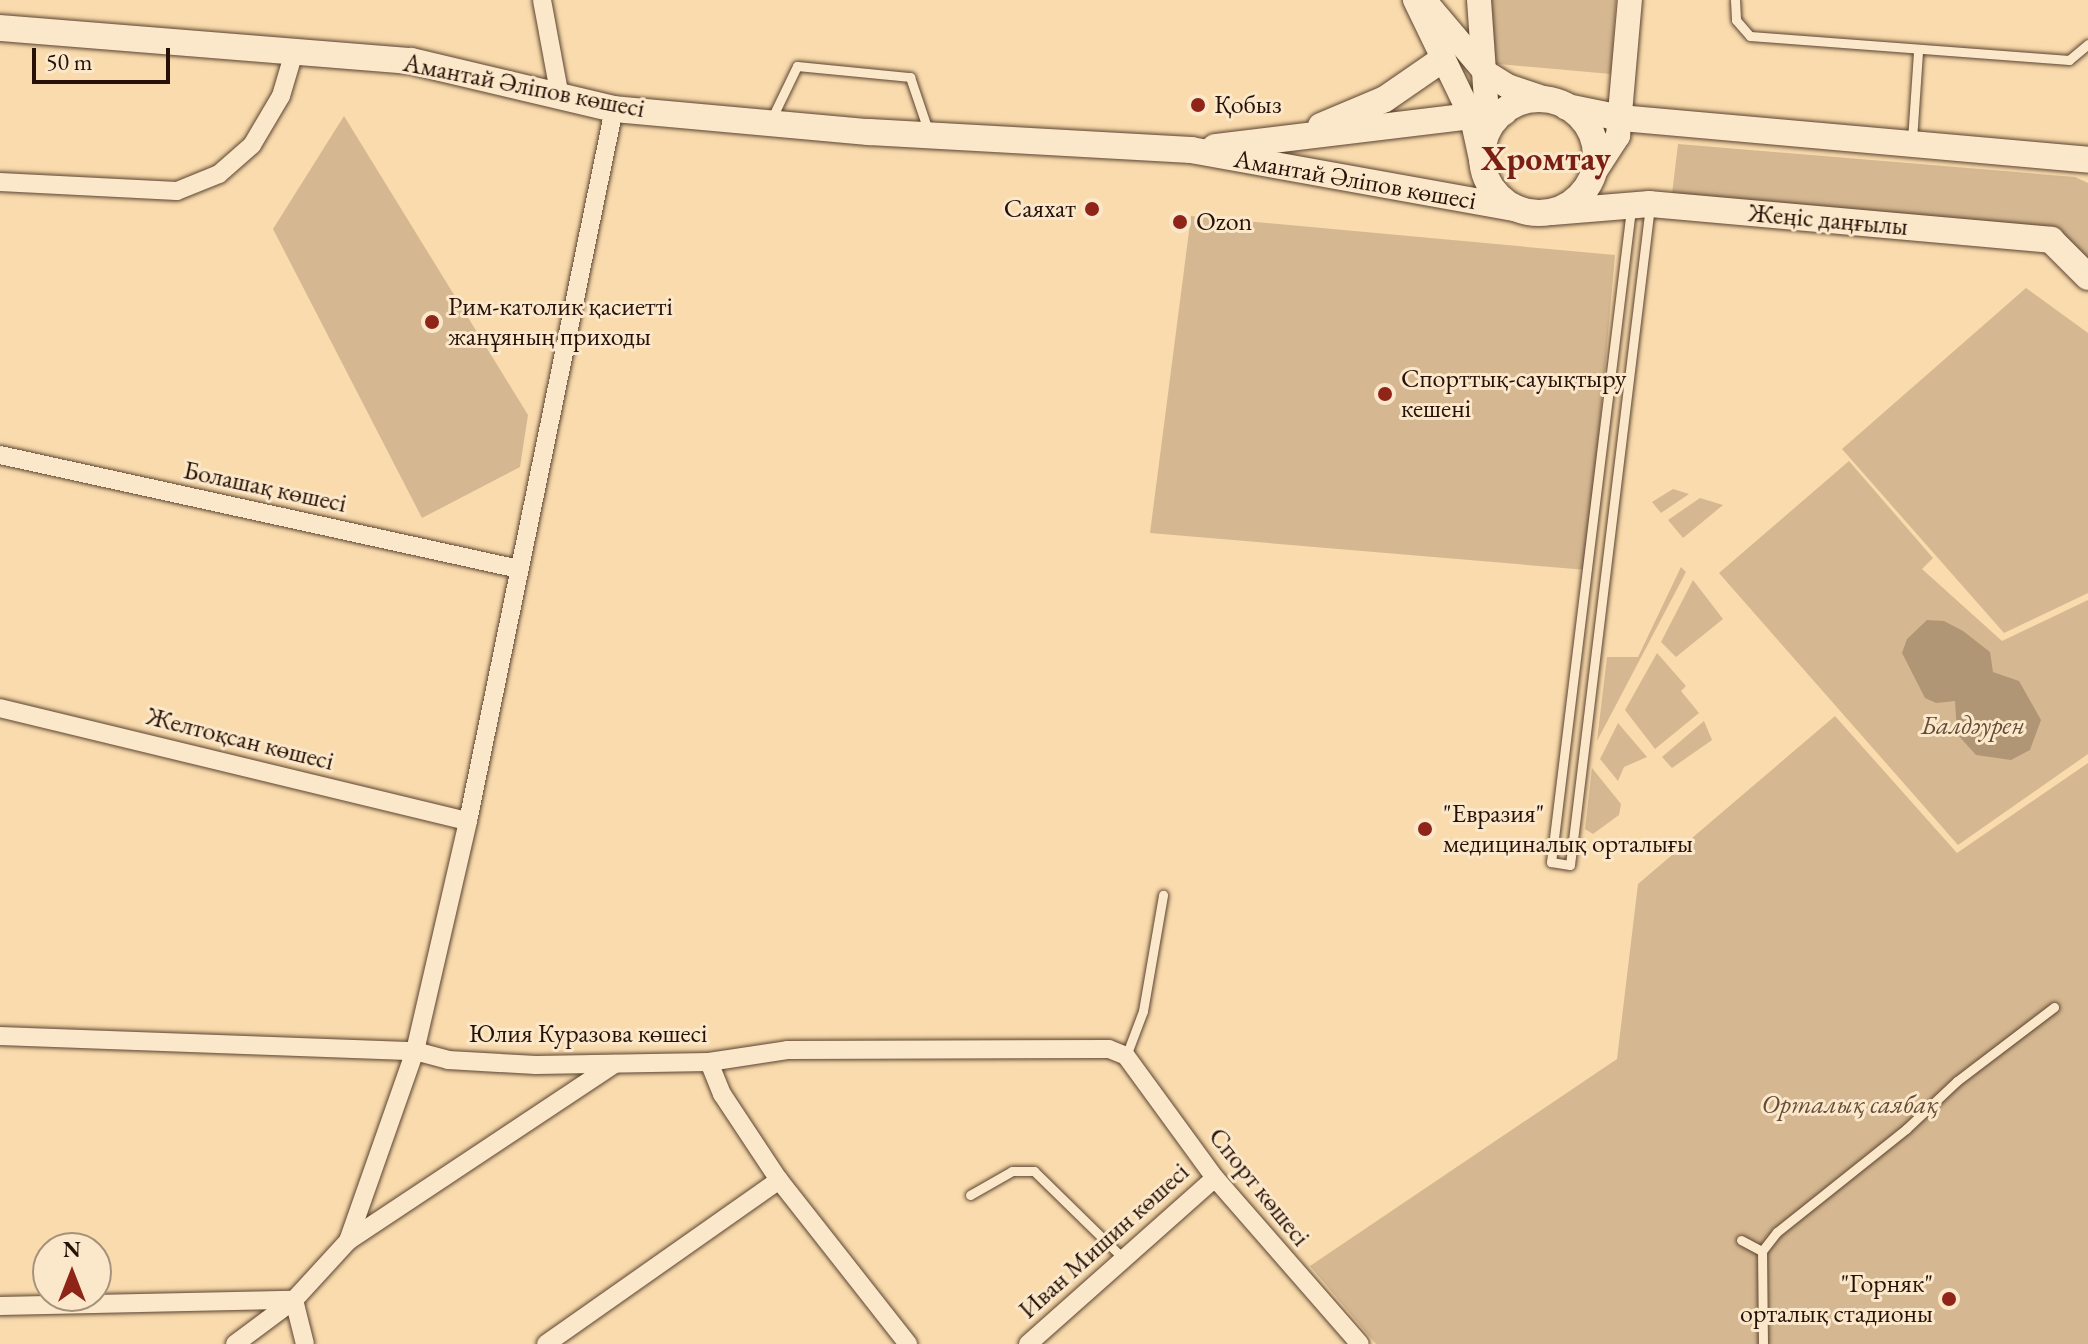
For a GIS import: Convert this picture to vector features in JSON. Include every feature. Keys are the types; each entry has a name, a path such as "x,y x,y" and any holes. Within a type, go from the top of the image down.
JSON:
{"main road":[{"name":"Амантай Әліпов көшесі","path":"0,28 449,68 614,109 770,123 1191,150 1518,209"},
{"path":"1297,137 1385,99 1443,59"},
{"path":"1560,104 1590,131 1595,145 1592,176 1583,192 1552,212 1518,209 1493,190 1482,164 1488,115 1527,101 1560,104 1621,118 2088,160"},
{"name":"Амантай Әліпов көшесі","path":"1191,150 1488,115"},
{"name":"Жеңіс даңғылы","path":"1552,212 1640,205 2051,240 2088,277"}],"street":[{"path":"542,0 560,97"},
{"path":"1592,176 1612,150 1621,118 1630,0"},
{"path":"1425,4 1479,2 1488,115"},
{"path":"1425,4 1443,59 1488,115"},
{"path":"1425,4 1485,72 1507,86 1560,104"},
{"path":"0,182 177,191 219,174 252,145 281,96 294,52"},
{"path":"348,1241 415,1051 468,821 614,109"},
{"name":"Болашақ көшесі","path":"0,455 519,569"},
{"name":"Желтоқсан көшесі","path":"0,708 468,821"},
{"name":"Юлия Куразова көшесі","path":"0,1036 415,1051 448,1060 614,1064 709,1062 787,1050 1090,1046 1126,1056"},
{"name":"Спорт көшесі","path":"1126,1056 1215,1178 1353,1341"},
{"path":"709,1062 722,1094 779,1180 908,1344"},
{"path":"235,1344 294,1300 348,1241 614,1064"},
{"name":"Иван Мишин көшесі","path":"1028,1344 1215,1178"},
{"path":"546,1344 779,1180"},
{"path":"0,1306 294,1300"},
{"path":"294,1300 305,1344"}],"lane":[{"path":"1735,0 1736,20 1750,36 1918,52 2069,60 2088,44"},
{"path":"1912,144 1918,52"},
{"path":"770,123 797,66 910,77 930,134"},
{"path":"1640,205 1570,865 1551,862 1640,205"},
{"path":"1126,1056 1143,1011 1163,895"},
{"path":"1763,1344 1762,1251 1777,1232 1906,1129 1957,1081 2054,1007"},
{"path":"970,1195 1012,1171 1034,1171 1124,1259"},
{"path":"1741,1240 1762,1251"}],"green space":[{"path":"1491,0 1616,0 1611,74 1487,63"},
{"path":"344,116 528,415 520,467 422,518 273,229"},
{"path":"1678,144 2075,177 2088,183 2088,265 2060,233 1672,194"},
{"name":"Спорттық-сауықтыру кешені","path":"1191,216 1615,255 1587,570 1150,533"},
{"path":"2026,288 2088,333 2088,593 2004,633 1842,449"},
{"name":"Балдәурен","path":"1849,461 1933,558 1922,569 2002,641 2088,600 2088,754 1958,845 1719,573"},
{"path":"1673,489 1689,494 1661,513 1652,502"},
{"path":"1700,498 1723,505 1683,538 1668,520"},
{"path":"1681,567 1686,572 1597,741 1607,657 1638,657"},
{"path":"1693,580 1723,619 1676,657 1661,642"},
{"path":"1657,653 1686,686 1681,691 1699,713 1655,749 1625,710"},
{"name":"Орталық саябақ","path":"1835,716 1957,853 2088,763 2088,1344 1376,1344 1310,1266 1617,1059 1638,884"},
{"path":"1704,721 1712,740 1672,768 1662,757"},
{"path":"1618,723 1647,757 1624,767 1618,781 1600,759"},
{"path":"1592,768 1621,804 1619,815 1593,834 1585,829"}],"shaded area":[{"path":"1927,620 1944,621 1963,631 1990,652 1993,672 2019,681 2041,720 2030,750 2011,760 1976,755 1957,734 1955,701 1936,703 1925,698 1902,653 1907,639"}],"place":[{"name":"Қобыз","path":"1198,105"},
{"name":"Саяхат","path":"1092,209"},
{"name":"Ozon","path":"1180,222"},
{"name":"Рим-католик қасиетті жанұяның приходы","path":"432,322"},
{"name":"Спорттық-сауықтыру кешені","path":"1385,394"},
{"name":"\"Евразия\" медициналық орталығы","path":"1425,829"},
{"name":"\"Горняк\" орталық стадионы","path":"1949,1299"}],"district":[{"name":"Хромтау","path":"1546,159"}]}
